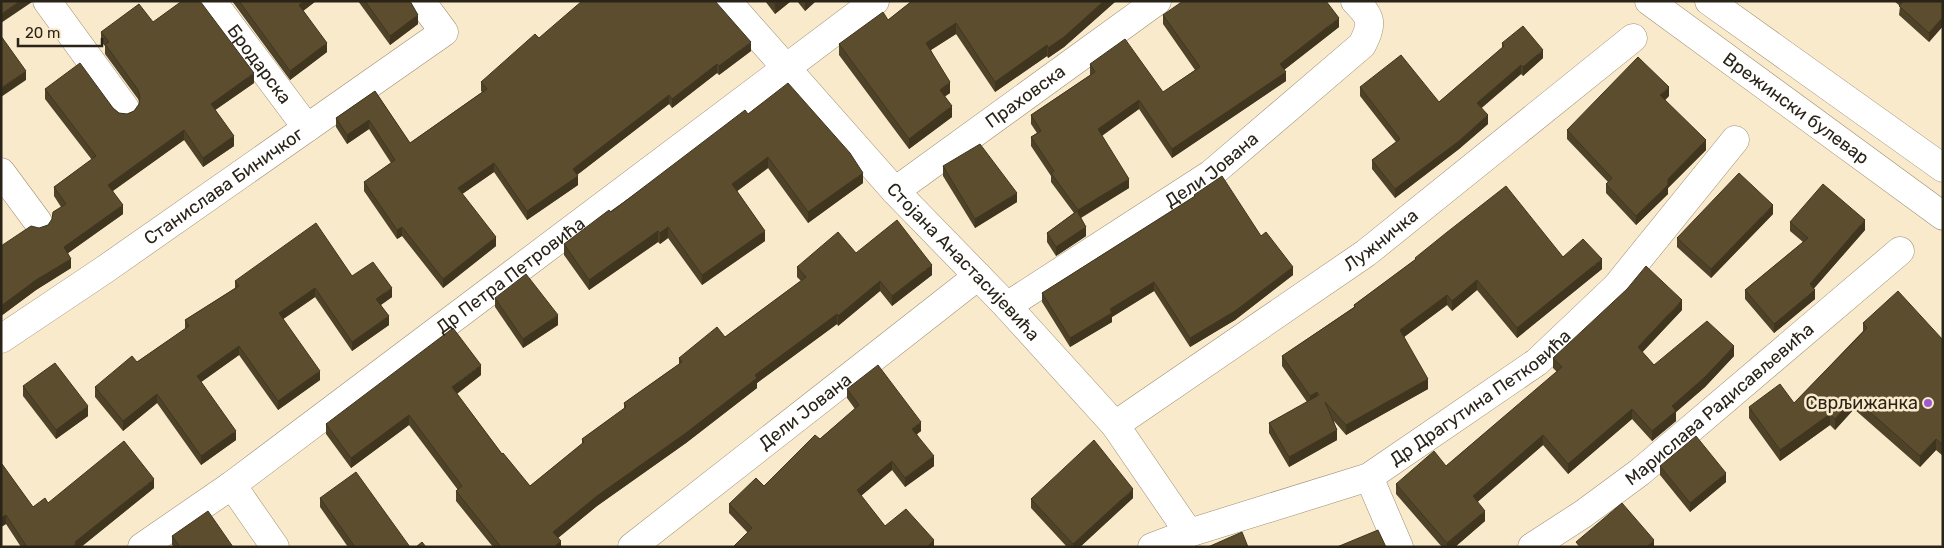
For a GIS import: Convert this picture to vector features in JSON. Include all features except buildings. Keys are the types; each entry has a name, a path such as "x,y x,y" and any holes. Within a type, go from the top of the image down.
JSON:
{"street":[{"path":"47,1 125,108"},
{"name":"Бродарска","path":"212,1 307,128"},
{"name":"Станислава Биничког","path":"1,339 104,270 444,32 421,1"},
{"name":"Стојана Анастасијевића","path":"727,1 786,70 895,190 1007,306 1115,425 1189,533"},
{"name":"Др Петра Петровића","path":"142,547 232,485 786,70 875,1"},
{"name":"Праховска","path":"895,190 1157,1"},
{"name":"Дели Јована","path":"1007,306 1212,174 1362,45 1370,30 1367,13 1355,1"},
{"name":"Врежински булевар","path":"1649,1 1943,216"},
{"path":"1709,1 1943,168"},
{"name":"Лужничка","path":"1115,425 1366,253 1633,38"},
{"name":"Др Драгутина Петковића","path":"1152,547 1189,533 1369,477 1537,362 1616,286 1735,140"},
{"path":"1,172 38,222"},
{"name":"Марислава Радисављевића","path":"1532,547 1583,514 1640,472 1900,251"},
{"name":"Дели Јована","path":"632,547 978,276"},
{"path":"1369,477 1399,547"},
{"path":"232,485 275,547"}],"place":[{"name":"Сврљижанка","path":"1928,403"}]}
